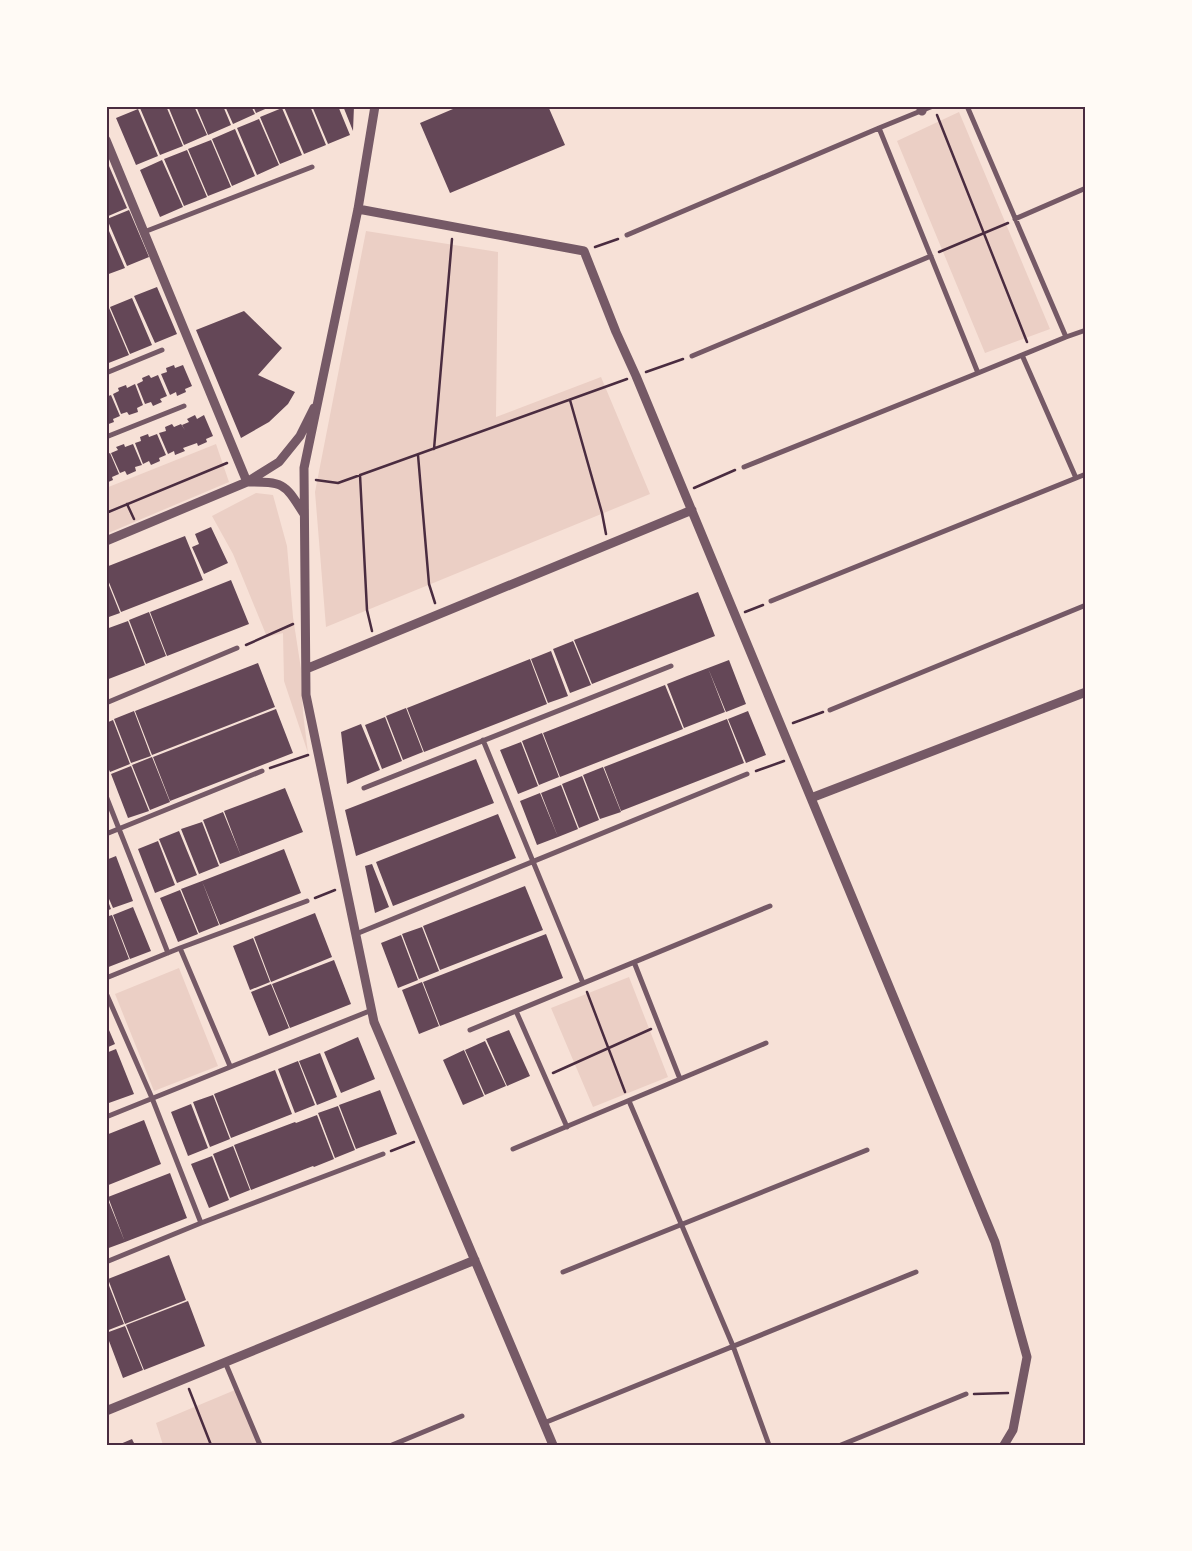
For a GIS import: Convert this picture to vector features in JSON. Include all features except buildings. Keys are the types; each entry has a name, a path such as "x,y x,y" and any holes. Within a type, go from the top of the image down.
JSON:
{"street":[{"path":"375,106 358,209 304,468 306,695 374,1022 553,1445"},
{"path":"627,236 879,128 921,108 933,106"},
{"path":"967,106 1066,337"},
{"path":"879,128 978,373"},
{"path":"108,146 247,482"},
{"path":"144,232 312,167"},
{"path":"1016,219 1086,188"},
{"path":"358,209 584,251 616,332 692,510 996,1242 1027,1357 1013,1430 1004,1445"},
{"path":"692,356 931,256"},
{"path":"744,467 1086,330"},
{"path":"106,373 162,350"},
{"path":"1022,355 1076,478"},
{"path":"106,541 247,482 279,462 300,436 319,397"},
{"path":"106,437 184,406"},
{"path":"771,601 1086,474"},
{"path":"247,482 274,482 288,489 305,515"},
{"path":"306,669 692,510"},
{"path":"830,710 1086,604"},
{"path":"106,703 237,648"},
{"path":"364,788 671,666"},
{"path":"811,798 1086,692"},
{"path":"482,740 583,983"},
{"path":"106,834 262,771"},
{"path":"356,934 747,774"},
{"path":"106,796 168,953"},
{"path":"106,978 306,901"},
{"path":"470,1030 770,906"},
{"path":"180,948 230,1066"},
{"path":"634,962 680,1079"},
{"path":"106,993 152,1098 201,1223"},
{"path":"106,1117 372,1010"},
{"path":"516,1011 566,1127"},
{"path":"512,1149 766,1044"},
{"path":"629,1101 680,1224 734,1346 769,1445"},
{"path":"563,1272 866,1150"},
{"path":"106,1262 201,1223 383,1154"},
{"path":"107,1408 184,1379 475,1260"},
{"path":"544,1423 916,1272"},
{"path":"225,1362 260,1445"},
{"path":"841,1445 966,1394"},
{"path":"395,1444 462,1416"}],"path":[{"path":"937,114 1031,352"},
{"path":"931,256 1016,219"},
{"path":"434,449 454,226"},
{"path":"584,251 627,236"},
{"path":"317,480 338,483 692,356"},
{"path":"570,400 602,513 608,544"},
{"path":"418,455 429,584 440,613"},
{"path":"106,513 223,464"},
{"path":"684,492 744,467"},
{"path":"360,475 367,610 374,640"},
{"path":"127,504 135,521"},
{"path":"736,616 771,601"},
{"path":"237,648 306,619"},
{"path":"782,727 830,710"},
{"path":"262,771 318,751"},
{"path":"747,774 794,757"},
{"path":"306,901 346,886"},
{"path":"583,983 629,1101"},
{"path":"545,1077 659,1025"},
{"path":"383,1154 424,1139"},
{"path":"184,1379 212,1445"},
{"path":"966,1394 1020,1393"}],"shaded area":[{"path":"959,112 1050,329 985,353 897,141"},
{"path":"366,231 498,252 496,417 601,377 650,494 326,627 315,492"},
{"path":"216,444 229,482 106,534 106,488"},
{"path":"256,493 273,495 287,546 293,617 301,669 303,713 308,753 284,681 283,633 267,637 233,554 212,516"},
{"path":"179,968 218,1066 154,1091 115,994"},
{"path":"629,977 668,1077 593,1107 551,1008"},
{"path":"235,1390 258,1445 163,1445 156,1423"}]}
